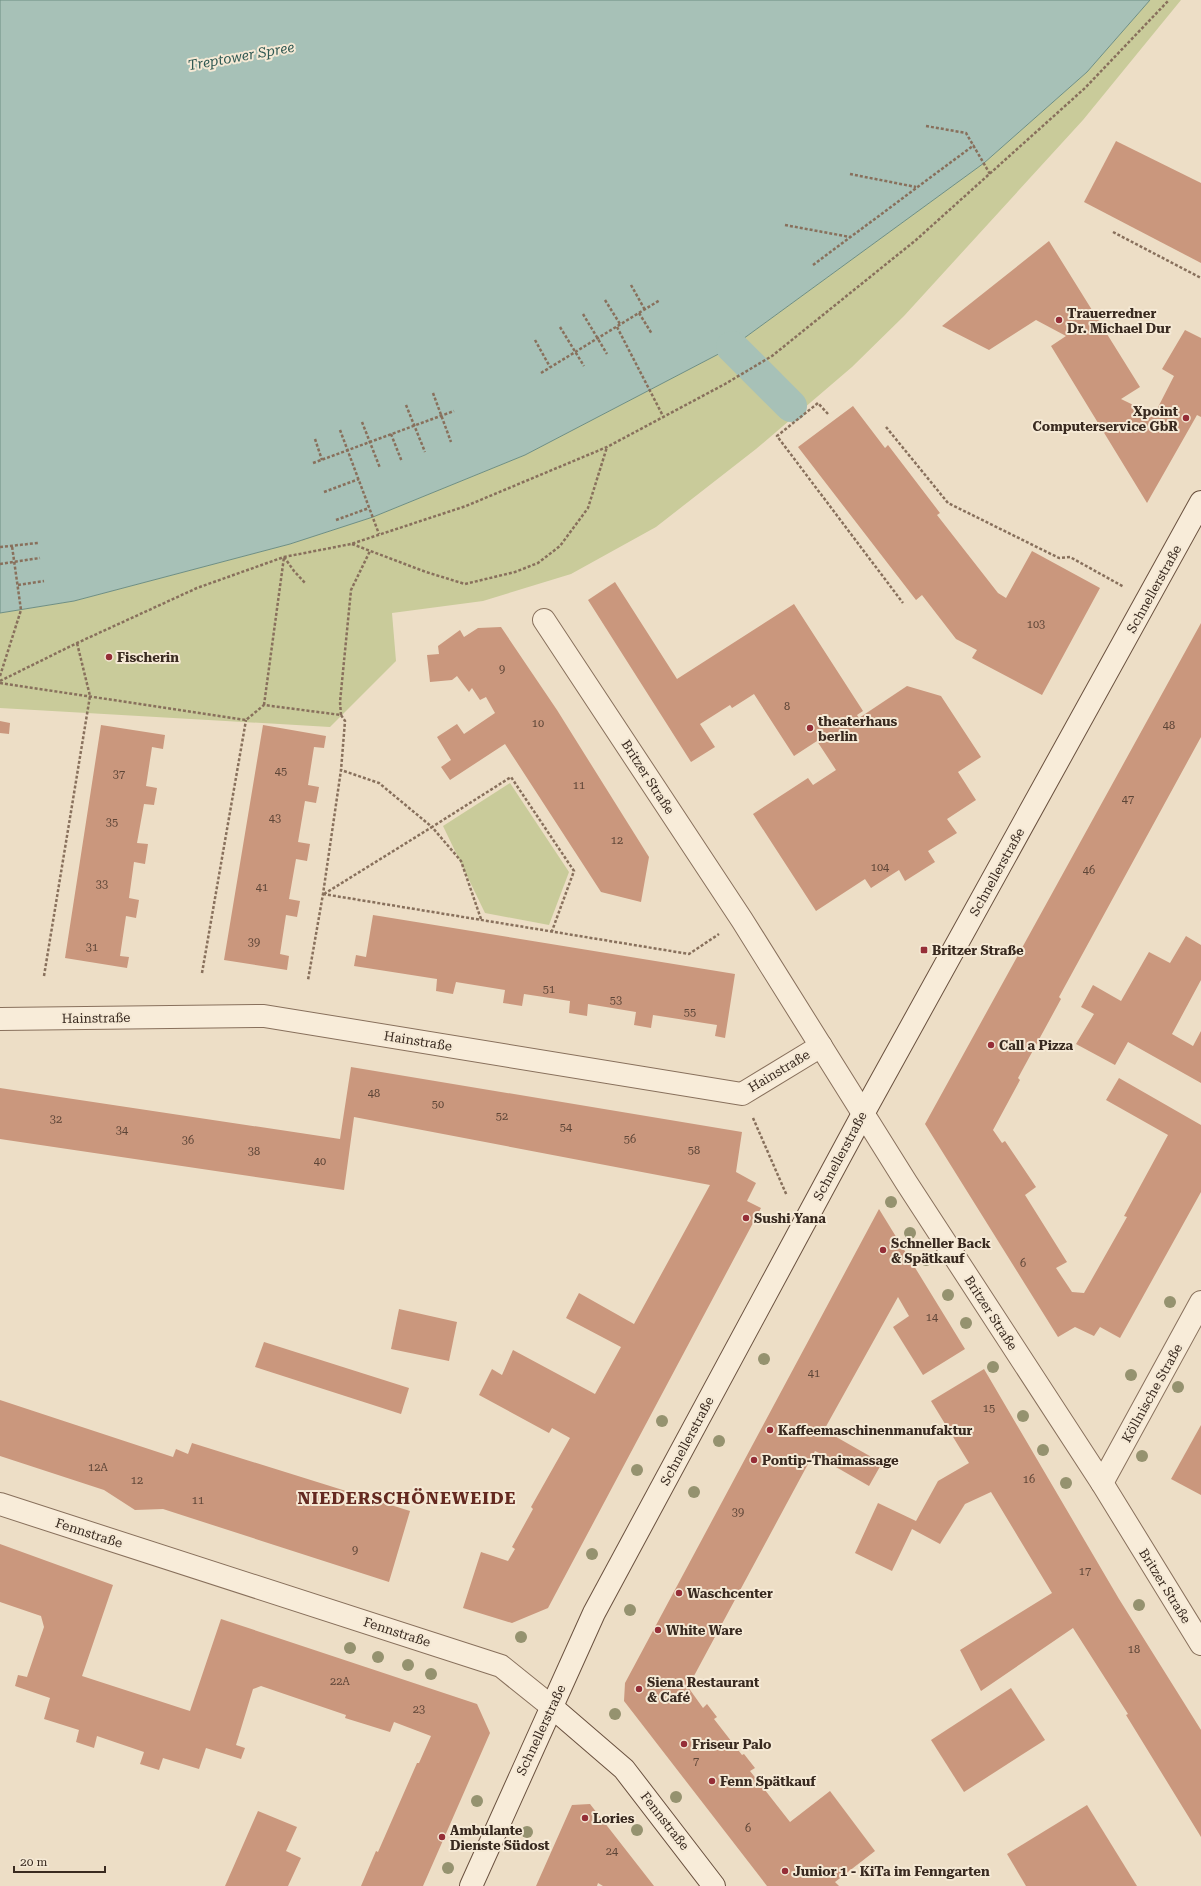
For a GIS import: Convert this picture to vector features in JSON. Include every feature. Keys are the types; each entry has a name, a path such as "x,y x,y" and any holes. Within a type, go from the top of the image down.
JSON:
{"street":[{"name":"Schnellerstraße","path":"471,1886 594,1613 864,1112 1201,502"},
{"name":"Britzer Straße","path":"544,620 742,920 911,1189 1102,1483 1201,1644"},
{"name":"Hainstraße","path":"0,1019 264,1016 742,1094 821,1046"},
{"name":"Köllnische Straße","path":"1102,1483 1201,1302"},
{"name":"Fennstraße","path":"0,1504 501,1666 552,1707 624,1769 714,1886"}],"path":[{"path":"0,682 77,643 197,588 284,557 351,544 466,506 607,447 725,384 772,356 916,240 1085,88 1169,0"},
{"path":"926,126 966,133 990,174"},
{"path":"813,266 974,145"},
{"path":"850,174 917,187"},
{"path":"785,225 851,237"},
{"path":"1113,232 1201,278"},
{"path":"631,285 645,310"},
{"path":"605,300 620,324"},
{"path":"541,373 660,300"},
{"path":"639,313 652,334"},
{"path":"583,314 607,354"},
{"path":"560,327 584,366"},
{"path":"617,327 663,416"},
{"path":"535,340 550,367"},
{"path":"433,394 451,442"},
{"path":"828,414 818,403 777,436 904,603"},
{"path":"406,405 425,452"},
{"path":"313,463 454,411"},
{"path":"362,422 380,468"},
{"path":"886,427 948,503 1059,558 1070,557 1147,600"},
{"path":"340,430 379,534"},
{"path":"391,434 402,462"},
{"path":"315,439 322,460"},
{"path":"351,544 426,572 465,584 515,572 538,563 560,546 588,508 607,447"},
{"path":"324,492 359,479"},
{"path":"336,520 369,508"},
{"path":"0,547 38,543"},
{"path":"0,676 20,610 12,546"},
{"path":"308,980 323,894 341,770 345,721 341,715 340,702 351,590 370,551"},
{"path":"284,557 294,572 305,583"},
{"path":"202,973 246,720 264,705 284,557"},
{"path":"0,564 40,558"},
{"path":"18,585 44,581"},
{"path":"44,976 90,696 77,643"},
{"path":"0,682 246,720"},
{"path":"264,705 341,715"},
{"path":"341,770 379,783 432,827 461,861 481,919"},
{"path":"323,894 511,777 574,871 552,931"},
{"path":"323,894 689,954 742,920"},
{"path":"742,1094 802,1228"}],"green space":[{"path":"1150,0 1181,0 1083,120 904,316 852,367 756,449 656,527 571,574 483,601 392,613 396,661 330,727 0,708 0,613 74,601 290,544 373,517 525,455 732,347 984,163 1087,72"},
{"path":"510,783 569,872 549,925 485,913 443,826"}],"water":[{"name":"Treptower Spree","path":"0,0 1150,0 1087,72 984,163 732,347 525,455 373,517 290,544 74,601 0,613"}],"building":[{"path":"1116,141 1201,183 1201,263 1084,202"},
{"path":"1049,241 1140,387 1121,399 1154,415 1174,376 1162,369 1185,330 1201,338 1201,417 1197,415 1147,503 1051,346 1066,336 1036,320 989,350 942,326"},
{"path":"853,406 885,448 888,445 940,513 937,515 998,593 1006,598 1032,551 1100,588 1042,695 972,658 977,650 956,639 922,595 916,600 798,447"},
{"path":"615,582 677,679 794,604 863,711 857,715 859,718 907,686 941,696 981,757 958,772 976,800 947,819 957,833 928,851 935,862 905,881 899,870 871,888 865,879 816,911 753,814 808,778 813,785 836,770 817,741 794,756 754,694 732,708 730,705 700,724 715,747 691,762 588,600"},
{"path":"1201,623 1201,737 1059,997 1061,999 1018,1078 1020,1080 993,1130 1002,1143 1005,1141 1036,1187 1025,1195 1067,1262 1056,1268 1072,1292 1084,1293 1127,1217 1124,1216 1168,1135 1106,1100 1119,1078 1201,1125 1201,1192 1120,1338 1100,1327 1094,1336 1075,1327 1058,1337 925,1124"},
{"path":"501,627 557,710 649,857 641,902 601,892 505,744 450,780 441,767 451,760 437,737 457,724 464,734 495,713 486,697 480,700 472,688 469,692 457,676 452,680 430,682 427,655 439,654 438,646 460,630 464,637 478,628"},
{"path":"0,721 10,723 9,734 0,733"},
{"path":"101,725 165,735 163,749 152,747 146,786 157,788 154,805 144,804 137,843 148,844 145,864 134,862 129,898 139,900 136,918 126,916 120,956 129,957 127,968 65,958"},
{"path":"263,725 326,736 324,748 314,747 308,785 319,787 316,803 305,801 298,842 310,844 307,861 296,859 289,899 300,901 297,917 286,915 280,954 289,956 287,970 224,960"},
{"path":"373,915 735,974 725,1038 715,1036 717,1025 653,1015 651,1028 634,1025 636,1012 588,1004 587,1016 569,1013 570,1001 524,994 522,1006 503,1003 505,990 456,982 453,994 436,991 437,979 354,966 356,955 366,957"},
{"path":"1186,936 1201,945 1201,980 1172,1034 1193,1046 1201,1031 1201,1083 1128,1042 1115,1065 1076,1044 1094,1014 1081,1007 1093,985 1121,1001 1149,952 1170,963"},
{"path":"351,1067 742,1132 736,1172 756,1183 747,1201 761,1208 548,1608 512,1623 463,1608 481,1552 508,1561 515,1549 512,1547 533,1509 531,1507 570,1438 552,1428 549,1433 479,1395 492,1369 502,1375 513,1350 595,1394 621,1347 566,1318 579,1293 634,1324 710,1185 354,1117 344,1190 0,1139 0,1088 340,1139"},
{"path":"879,1209 965,1349 923,1375 893,1327 909,1316 898,1297 824,1430 882,1463 869,1486 829,1463 831,1459 815,1451 688,1687 703,1708 707,1704 717,1717 714,1719 742,1755 744,1754 755,1768 750,1771 790,1822 830,1791 875,1851 835,1882 839,1886 767,1886 624,1701 625,1683"},
{"path":"399,1309 457,1322 449,1361 391,1349"},
{"path":"264,1342 409,1388 401,1414 255,1367"},
{"path":"984,1369 1119,1599 1201,1730 1201,1837 1126,1715 1128,1714 1073,1628 981,1691 960,1650 1052,1593 991,1492 965,1504 940,1544 912,1529 892,1571 855,1553 878,1503 916,1521 938,1481 969,1463 931,1401"},
{"path":"0,1400 173,1457 176,1449 188,1454 192,1443 410,1511 389,1582 163,1509 135,1510 104,1490 0,1456"},
{"path":"1201,1425 1201,1495 1171,1479"},
{"path":"0,1544 113,1585 82,1676 190,1711 221,1619 477,1704 490,1733 423,1886 361,1886 376,1851 378,1852 417,1763 419,1763 431,1736 394,1722 390,1732 345,1718 346,1715 261,1686 253,1689 236,1745 245,1748 241,1759 206,1748 199,1769 163,1758 159,1770 140,1764 144,1752 97,1736 94,1748 76,1742 79,1730 44,1719 50,1698 15,1686 18,1675 27,1677 44,1627 41,1616 0,1602"},
{"path":"1011,1688 1045,1740 964,1792 931,1740"},
{"path":"590,1804 654,1886 603,1886 598,1883 597,1886 536,1886 572,1805"},
{"path":"1087,1805 1137,1886 1026,1886 1007,1854"},
{"path":"258,1811 297,1827 286,1851 301,1858 288,1886 225,1886"}],"waterway":[{"path":"732,347 791,406"}],"place":[{"name":"Trauerredner Dr. Michael Dur","path":"1059,320"},
{"name":"Xpoint Computerservice GbR","path":"1186,418"},
{"name":"Fischerin","path":"109,657"},
{"name":"theaterhaus berlin","path":"810,728"},
{"name":"Britzer Straße","path":"924,950"},
{"name":"Call a Pizza","path":"991,1045"},
{"name":"Sushi Yana","path":"746,1218"},
{"name":"Schneller Back & Spätkauf","path":"883,1250"},
{"name":"Kaffeemaschinenmanufaktur","path":"770,1430"},
{"name":"Pontip-Thaimassage","path":"754,1460"},
{"name":"Waschcenter","path":"679,1593"},
{"name":"White Ware","path":"658,1630"},
{"name":"Siena Restaurant & Café","path":"639,1689"},
{"name":"Friseur Palo","path":"684,1744"},
{"name":"Fenn Spätkauf","path":"712,1781"},
{"name":"Lories","path":"585,1818"},
{"name":"Ambulante Dienste Südost","path":"442,1837"},
{"name":"Junior 1 - KiTa im Fenngarten","path":"785,1871"}],"district":[{"name":"NIEDERSCHÖNEWEIDE","path":"407,1498"}]}
